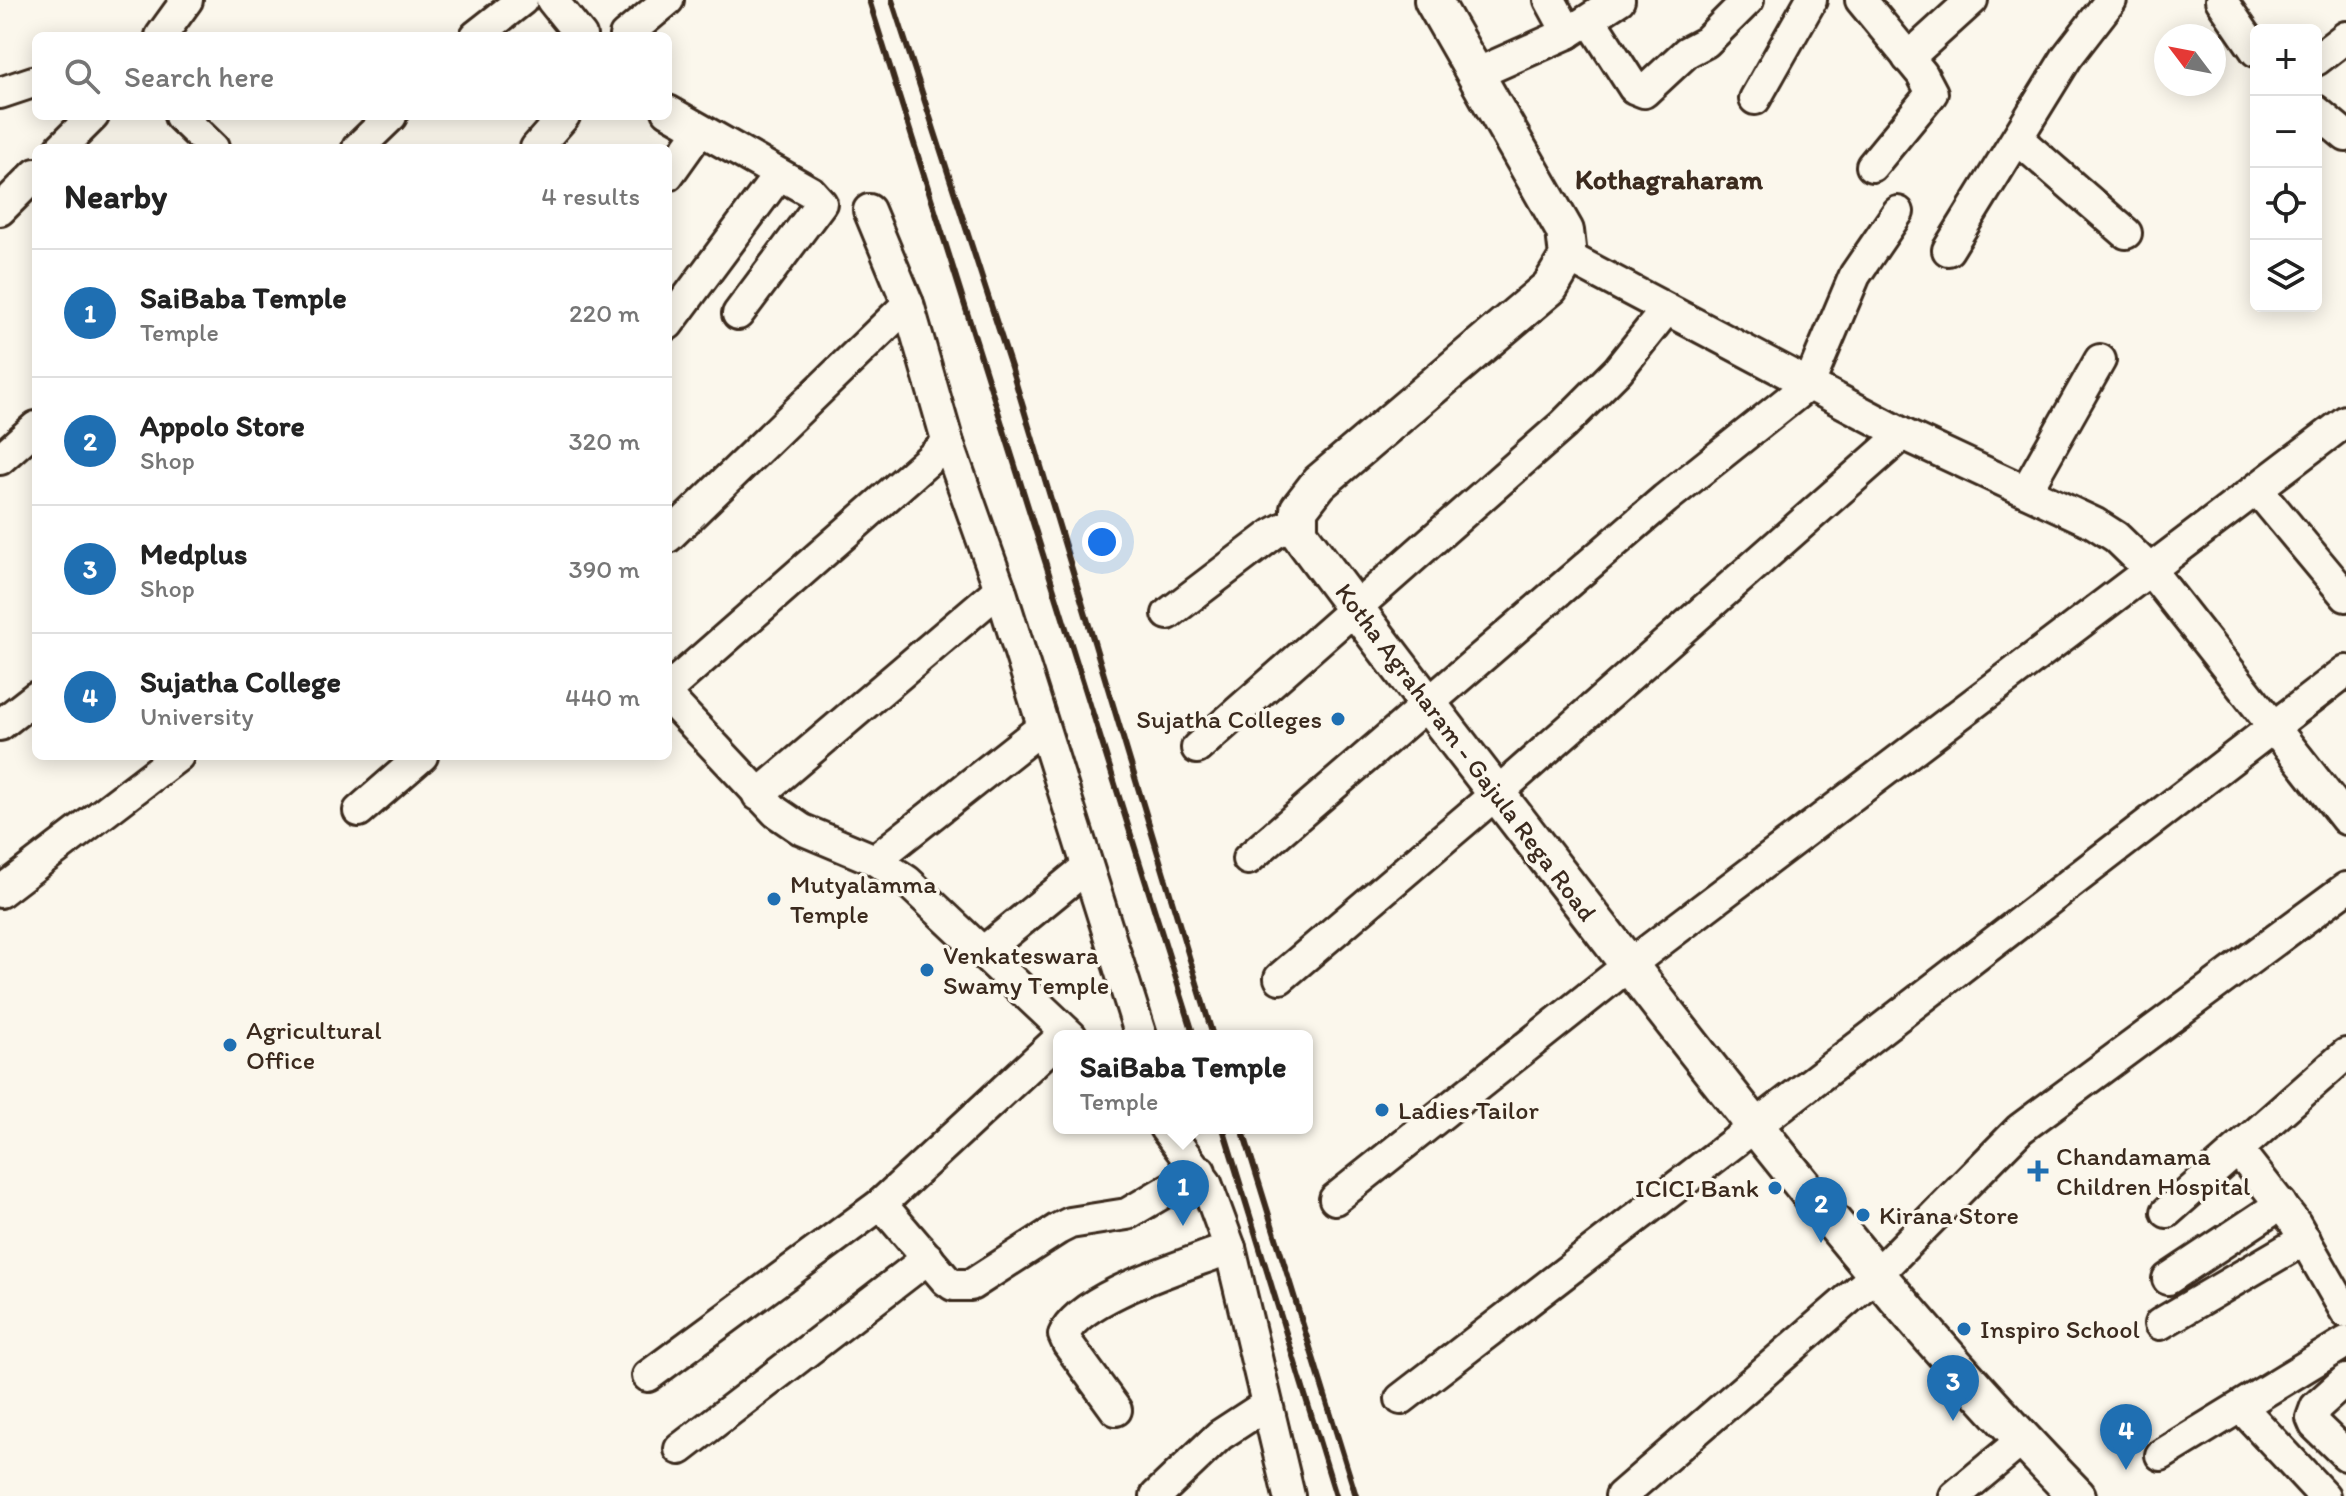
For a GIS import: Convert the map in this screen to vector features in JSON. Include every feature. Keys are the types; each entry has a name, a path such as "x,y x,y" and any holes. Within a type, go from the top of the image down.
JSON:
{"main road":[{"path":"1297,521 1299,509 1319,483 1550,287 1568,257 1570,246 1565,231 1433,0"},
{"name":"Kotha Agraharam - Gajula Rega Road","path":"1297,521 1299,533 1356,610 1755,1128 1876,1275 2022,1440 2077,1496"}],"street":[{"path":"481,19 522,0"},
{"path":"552,0 578,32"},
{"path":"630,32 668,0"},
{"path":"1550,0 1580,27 1634,88 1644,92 1687,52 1706,42 1748,0"},
{"path":"1476,74 1580,27 1619,0"},
{"path":"1755,99 1811,0"},
{"path":"1861,0 1922,74 1932,93 1872,166"},
{"path":"1908,58 1972,0"},
{"path":"1948,250 2019,140 2067,57 2111,0"},
{"path":"2221,0 2250,42"},
{"path":"2322,55 2346,37"},
{"path":"0,93 32,82"},
{"path":"672,113 811,192 821,203 738,314"},
{"path":"2322,116 2346,136"},
{"path":"65,144 89,120"},
{"path":"184,120 209,144"},
{"path":"362,144 387,120"},
{"path":"540,144 560,120"},
{"path":"672,169 700,130"},
{"path":"2019,140 2126,233"},
{"path":"672,319 778,176"},
{"path":"0,210 32,178"},
{"path":"869,210 908,304 948,443 1000,589 1139,1030"},
{"path":"1248,859 1665,499 1809,384 1855,275 1898,212"},
{"path":"1568,257 1665,311 1903,434 2094,523 2116,537 2150,570 2272,729 2346,819"},
{"path":"672,533 908,304"},
{"path":"1197,748 1563,425 1618,370 1665,311"},
{"path":"2026,491 2100,360"},
{"path":"1335,1199 1629,965 2346,421"},
{"path":"0,459 32,431"},
{"path":"1280,978 1497,793 1903,434"},
{"path":"672,685 948,443"},
{"path":"2257,489 2346,596"},
{"path":"1168,614 1273,534 1297,521"},
{"path":"758,795 1000,589"},
{"path":"1401,1399 2346,671"},
{"path":"0,725 32,700"},
{"path":"672,701 758,795 801,829 875,860 907,881 983,952 1059,1030"},
{"path":"875,860 1043,727"},
{"path":"0,892 173,760"},
{"path":"359,811 417,760"},
{"path":"983,952 1087,867"},
{"path":"1621,1496 1876,1275 2020,1129 2341,902"},
{"path":"648,1376 881,1204 1053,1047"},
{"path":"2167,1212 2346,1054"},
{"path":"1171,1134 1200,1171 1230,1248 1289,1496"},
{"path":"2238,1150 2305,1239 2336,1271 2346,1312"},
{"path":"881,1204 953,1285 971,1285 1070,1223 1127,1214 1200,1171"},
{"path":"2168,1279 2281,1204"},
{"path":"2160,1324 2305,1239"},
{"path":"1116,1410 1068,1344 1064,1335 1068,1327 1097,1303 1230,1248"},
{"path":"680,1449 928,1258"},
{"path":"2161,1455 2346,1342"},
{"path":"2241,1407 2318,1490 2346,1455 2315,1425 2312,1418 2316,1407 2346,1380"},
{"path":"1156,1496 1220,1435 1266,1405"},
{"path":"1955,1496 2022,1440"}],"railway":[{"path":"869,0 1192,1030"},
{"path":"892,0 1011,367 1211,1030"},
{"path":"1225,1134 1336,1496"},
{"path":"1244,1134 1356,1496"}],"place":[{"name":"Sujatha Colleges","path":"1338,719"},
{"name":"Mutyalamma Temple","path":"774,899"},
{"name":"Venkateswara Swamy Temple","path":"927,970"},
{"name":"Agricultural Office","path":"230,1045"},
{"name":"Ladies Tailor","path":"1382,1110"},
{"name":"Chandamama Children Hospital","path":"2038,1171"},
{"name":"ICICI Bank","path":"1775,1188"},
{"name":"Kirana Store","path":"1863,1215"},
{"name":"SaiBaba Temple","path":"1183,1226"},
{"name":"Appolo Store","path":"1821,1243"},
{"name":"Inspiro School","path":"1964,1329"},
{"name":"Medplus","path":"1953,1421"},
{"name":"Sujatha College","path":"2126,1470"}],"district":[{"name":"Kothagraharam","path":"1669,179"}]}
